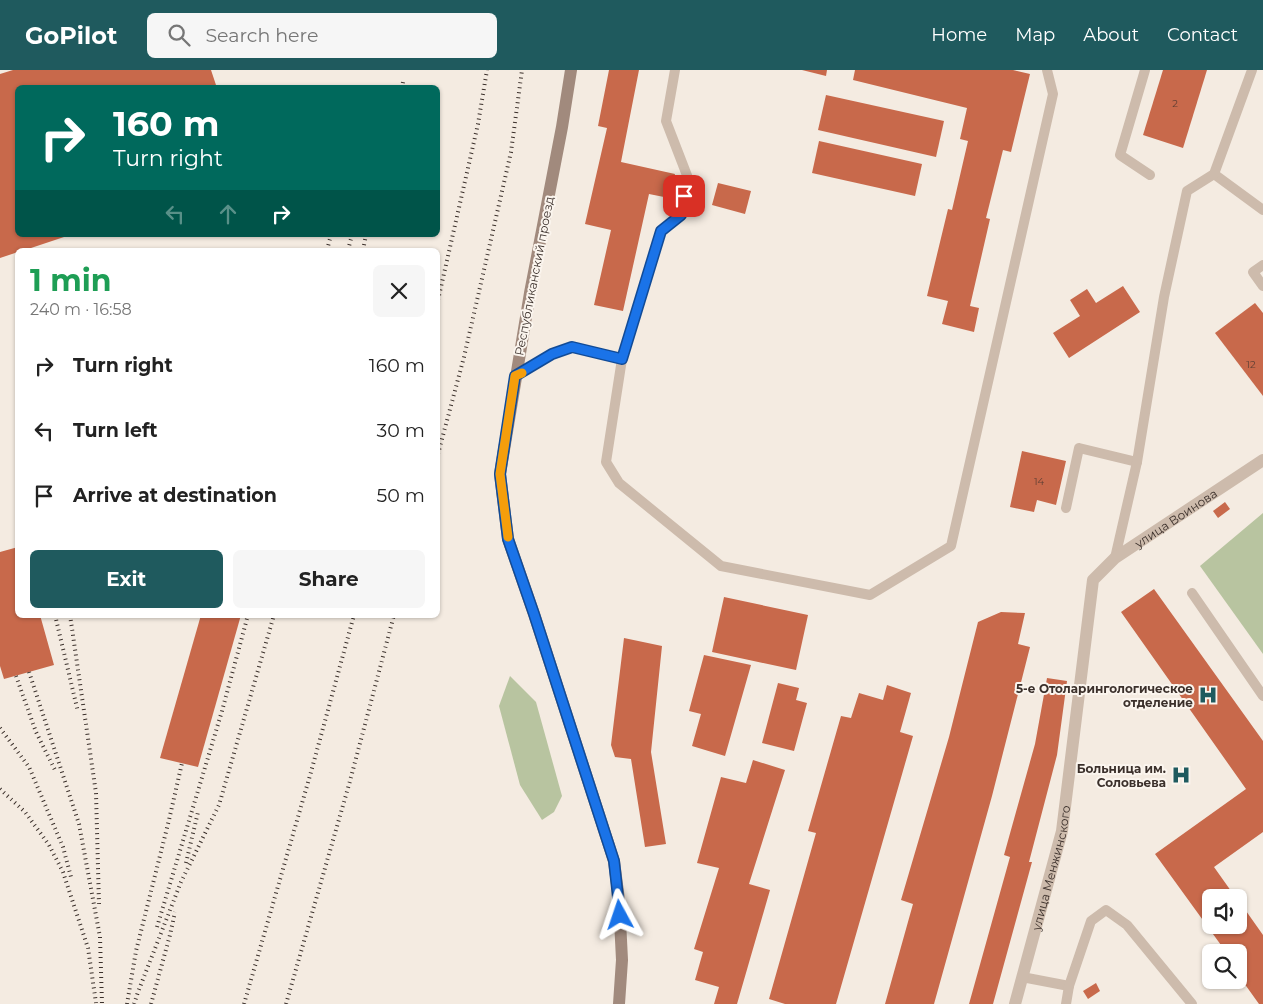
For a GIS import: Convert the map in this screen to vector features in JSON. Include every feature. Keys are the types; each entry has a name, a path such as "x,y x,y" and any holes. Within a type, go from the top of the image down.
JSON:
{"main road":[{"name":"Республиканский проезд","path":"571,70 515,376 500,474 508,539 614,861 619,900 622,960 619,1004"}],"street":[{"name":"улица Воинова","path":"1093,580 1115,558 1263,460"},
{"name":"улица Менжинского","path":"1014,1004 1062,831 1093,580"}],"lane":[{"path":"675,70 666,121 688,178 681,215 661,231 622,359 606,462 619,483 722,566 870,595 951,546 1053,94 1047,70"},
{"path":"1145,70 1120,155 1150,175"},
{"path":"1115,558 1137,462 1164,296 1187,190 1214,174 1252,70"},
{"path":"1214,174 1263,210"},
{"path":"1263,265 1252,272 1263,286"},
{"path":"515,376 552,354 572,347 622,359"},
{"path":"1066,508 1079,448 1137,462"},
{"path":"1192,593 1263,696"},
{"path":"1066,1004 1069,986 1091,921 1106,910 1127,925 1192,1004"},
{"path":"1022,977 1069,986"}],"green space":[{"path":"1263,513 1263,654 1200,566"},
{"path":"510,676 536,702 562,796 554,812 542,820 520,785 499,706"}],"building":[{"path":"13,70 211,70 216,85 15,85 15,237 64,237 31,248 15,248 15,253 0,258 0,74"},
{"path":"609,70 639,70 621,162 675,174 669,198 649,194 623,311 594,305 611,230 585,224 607,128 598,126"},
{"path":"802,70 827,70 826,76"},
{"path":"855,70 1013,70 1030,74 1011,152 1003,150 986,218 990,219 970,306 979,308 974,332 942,324 948,301 927,296 948,209 952,210 968,141 960,139 967,108 853,80"},
{"path":"1163,70 1207,70 1183,148 1143,135"},
{"path":"826,95 944,121 936,157 818,130"},
{"path":"819,141 922,164 915,196 812,173"},
{"path":"718,183 751,191 745,214 712,205"},
{"path":"1123,286 1140,312 1069,358 1053,333 1080,316 1070,300 1087,289 1096,303"},
{"path":"1255,303 1263,313 1263,396 1215,333"},
{"path":"1022,451 1066,461 1056,505 1037,500 1034,512 1010,507"},
{"path":"1225,502 1230,509 1218,518 1213,511"},
{"path":"15,548 15,618 41,618 54,665 4,679 0,666 0,552"},
{"path":"1154,589 1263,741 1263,832 1214,867 1230,889 1202,889 1202,919 1155,854 1246,789 1121,612"},
{"path":"724,597 808,615 796,670 712,652"},
{"path":"1001,612 1025,613 1018,644 1030,647 992,796 934,1004 885,1004 913,904 901,900 949,737 978,622"},
{"path":"200,618 240,618 198,767 160,758"},
{"path":"624,638 662,646 651,752 666,844 645,847 631,759 615,757 611,745"},
{"path":"704,655 751,665 725,756 692,746 701,714 689,711"},
{"path":"1047,678 1067,681 1057,755 1029,862 1032,862 993,1004 969,1004 1010,857 1004,855 1035,744"},
{"path":"778,683 799,688 796,700 807,703 794,751 762,743"},
{"path":"887,685 911,693 900,732 913,736 836,1004 785,1004 769,999 816,833 808,831 841,716 851,718 859,693 883,700"},
{"path":"753,760 785,770 749,884 770,890 737,1004 714,1004 719,987 695,980 703,952 694,949 719,868 697,863 721,777 746,783"},
{"path":"1247,912 1263,935 1263,1004 1259,1004 1247,987 1247,944 1220,944 1213,934 1247,934"},
{"path":"1096,983 1100,991 1088,999 1083,991"}],"railway":[{"path":"440,291 478,124 487,70"},
{"path":"440,447 464,357 511,152 522,70"},
{"path":"328,248 330,237"},
{"path":"349,248 351,237"},
{"path":"363,248 366,237"},
{"path":"56,618 78,712"},
{"path":"70,618 96,793 99,905"},
{"path":"157,927 222,711 247,618"},
{"path":"134,1004 181,882 219,805 273,618"},
{"path":"244,1004 353,618"},
{"path":"286,1004 350,781 393,618"},
{"path":"29,672 79,824 100,937 102,1004"},
{"path":"16,676 36,732 56,772"},
{"path":"0,728 29,767 63,847 71,877"},
{"path":"127,1004 136,951 182,763"},
{"path":"0,789 25,812 49,845 63,872 88,948 96,1003"},
{"path":"186,863 198,812"},
{"path":"151,1004 175,912"}],"slow traffic":[{"path":"508,537 500,474 515,376 522,373"}],"place":[{"name":"5-е Отоларингологическое отделение","path":"1208,695"},
{"name":"Больница им. Соловьева","path":"1181,775"}],"route":[{"path":"620,915 614,861 508,539 500,474 515,376 552,354 572,347 622,359 661,231 681,215 684,196"}]}
